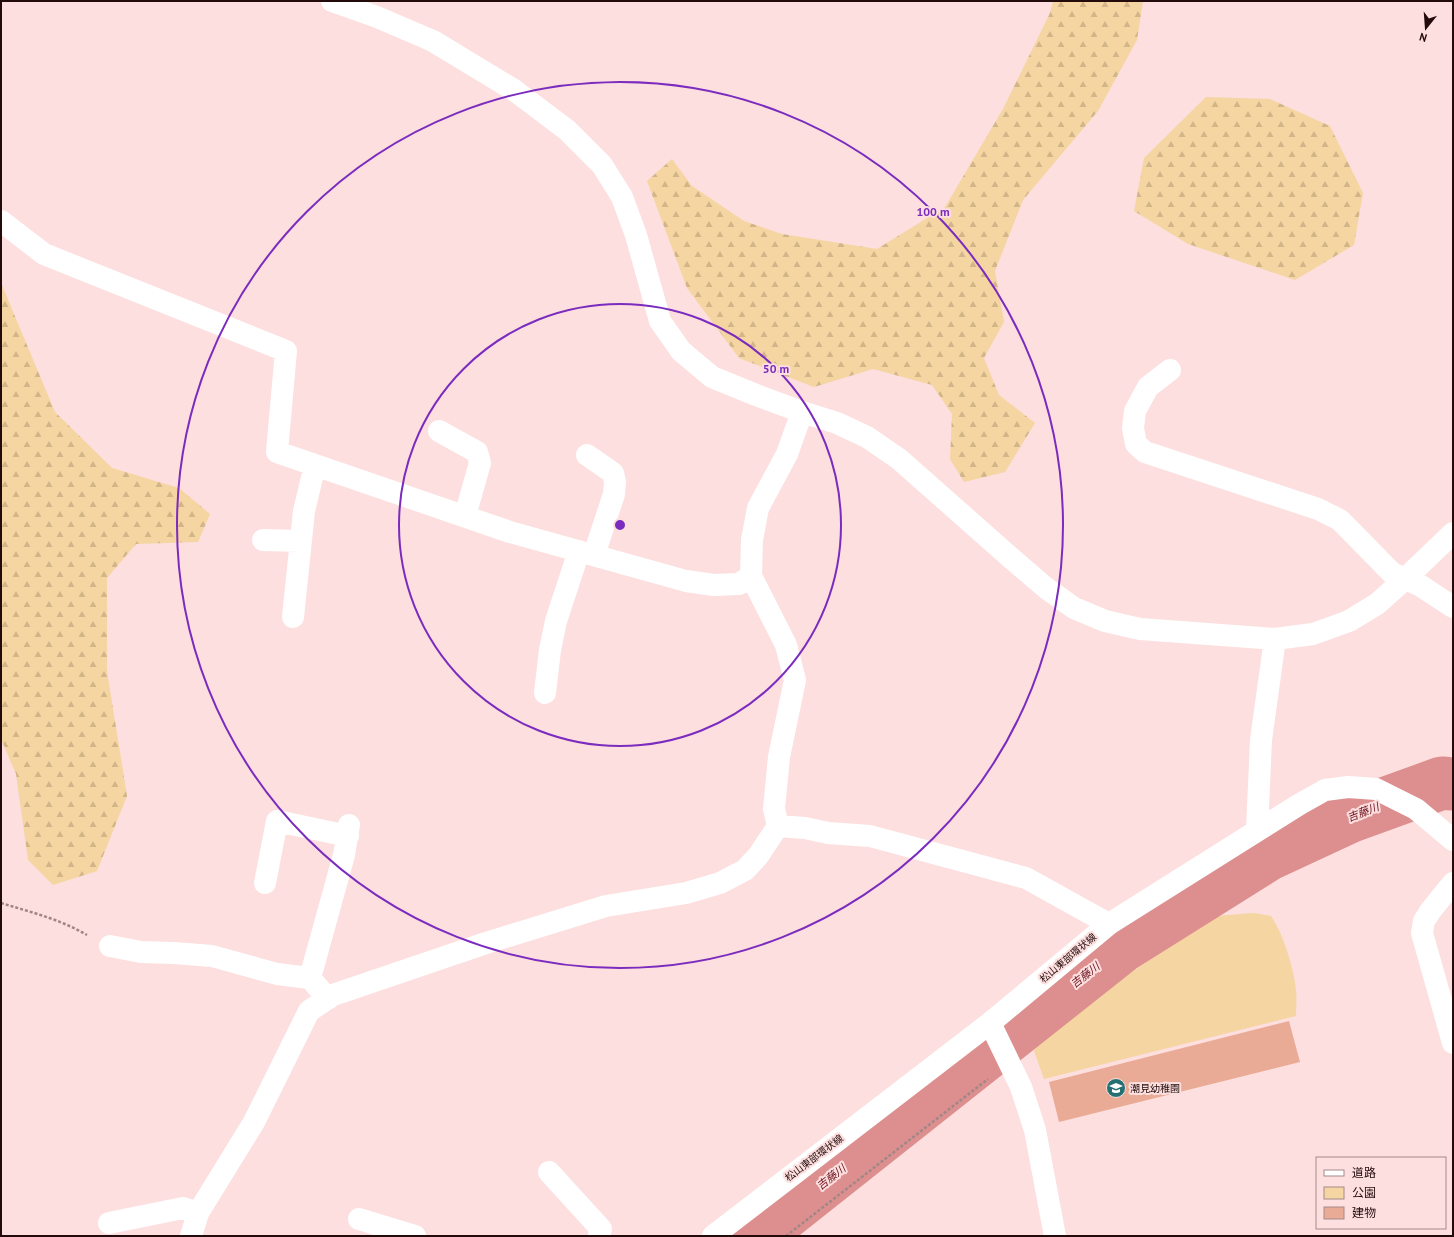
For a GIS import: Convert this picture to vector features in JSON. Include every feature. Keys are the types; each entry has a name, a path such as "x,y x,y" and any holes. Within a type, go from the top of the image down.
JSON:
{"street":[{"path":"332,1 378,17 432,41 514,90 567,130 602,165 622,197 636,235 660,321 681,351 712,377 802,412 837,423 867,437 899,459 1046,588 1074,608 1105,621 1140,629 1275,639 1313,634 1349,621 1377,604 1406,579 1453,534"},
{"path":"1,221 44,254 286,351 277,452 510,532 686,581 714,585 739,584 751,576"},
{"path":"1170,370 1148,387 1135,411 1132,428 1136,444 1145,452 1318,509 1340,520 1392,573 1421,586 1453,607"},
{"path":"191,1236 198,1213 254,1122 309,1011 333,995 486,943 606,906 686,893 720,883 745,870 758,856 778,826 774,809 779,757 795,680 786,645 751,576 752,540 758,508 787,454 802,412"},
{"path":"439,431 477,452 480,463 465,516"},
{"path":"545,693 550,650 556,621 614,494 615,482 613,473 586,455"},
{"path":"293,617 304,511 315,465"},
{"path":"263,540 301,541"},
{"path":"1258,830 1261,740 1275,639"},
{"name":"松山東部環状線","path":"713,1236 993,1029 1109,924 1258,830 1325,790 1348,787 1376,789 1416,809 1453,840"},
{"path":"265,883 278,821 348,830 344,855 310,978"},
{"path":"778,826 805,828 828,833 870,836 1026,878 1109,924"},
{"path":"1453,883 1424,921 1422,933 1453,1043"},
{"path":"110,946 141,952 212,956 277,974 310,978 328,999"},
{"path":"993,1029 1021,1087 1035,1130 1055,1236"},
{"path":"548,1172 601,1229 599,1236"},
{"path":"109,1223 143,1226 183,1208 198,1213"},
{"path":"359,1219 415,1236"}],"path":[{"path":"1,904 56,920 110,946"},
{"path":"786,1236 1009,1062"}],"green space":[{"path":"1053,1 1143,1 1137,40 1098,111 1023,200 995,271 1004,322 984,358 999,395 1035,423 1005,472 964,482 950,459 952,414 932,385 873,369 814,387 739,358 687,288 647,181 672,159 692,186 744,221 782,234 877,249 945,207 1003,109 1050,13"},
{"path":"1206,97 1270,99 1330,126 1363,193 1354,245 1295,280 1188,244 1134,211 1144,158"},
{"path":"1,283 55,412 112,468 179,488 210,514 198,542 136,544 107,578 107,671 127,796 97,871 53,885 28,860 16,774 1,739"},
{"path":"1254,913 1271,916 1284,941 1295,981 1296,1016 1044,1079 1034,1051 1041,1035 1211,917"}],"building":[{"path":"1289,1021 1300,1062 1059,1122 1049,1082"}],"waterway":[{"name":"吉藤川","path":"756,1236 1122,946 1267,855 1351,816 1442,783 1453,784"}],"place":[{"name":"潮見幼稚園","path":"1116,1088"}]}
